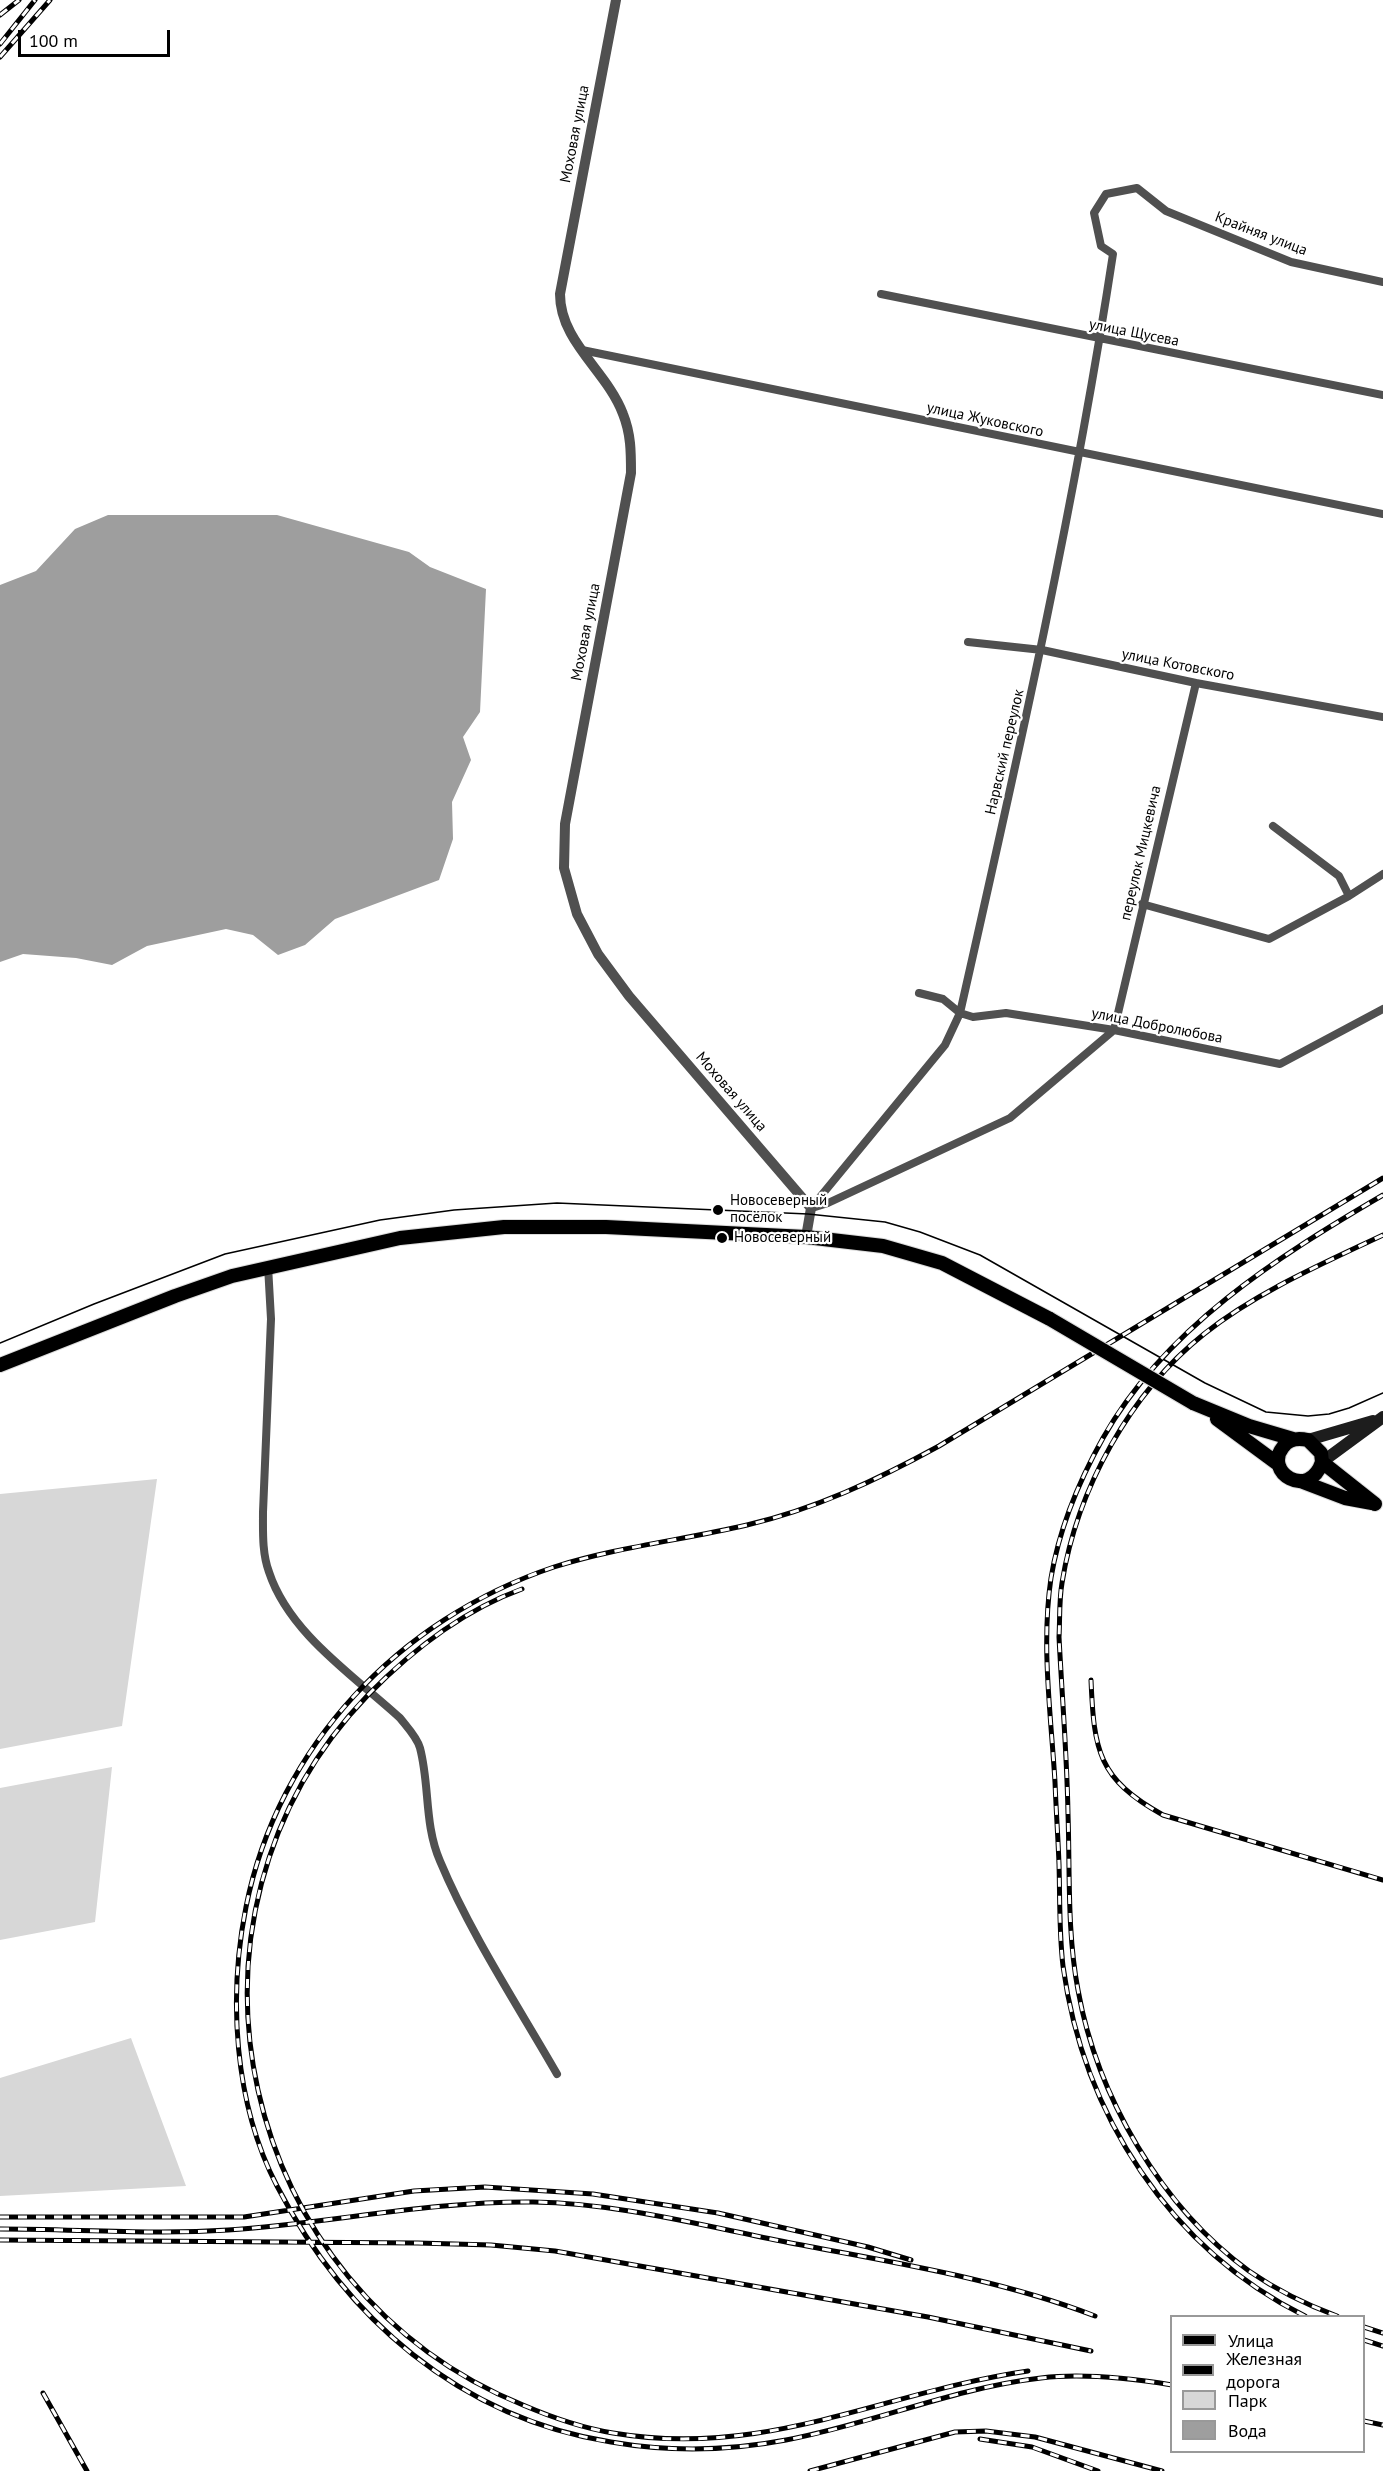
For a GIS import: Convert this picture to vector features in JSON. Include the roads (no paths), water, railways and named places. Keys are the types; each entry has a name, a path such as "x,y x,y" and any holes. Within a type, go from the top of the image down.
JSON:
{"main road":[{"path":"0,1365 174,1296 268,1266 400,1238 504,1227 606,1227 806,1237 883,1246 942,1263 1050,1319 1193,1403 1278,1464 1283,1474 1292,1480 1318,1490 1379,1505"},
{"path":"1193,1403 1249,1426 1293,1439 1308,1440 1380,1419"},
{"path":"1302,1482 1312,1479 1319,1471 1322,1462 1380,1419"},
{"path":"1278,1464 1279,1454 1284,1445 1293,1439"},
{"path":"1308,1440 1316,1445 1322,1462 1379,1505"}],"street":[{"name":"Моховая улица","path":"616,0 560,294 560,311 622,412 631,440 631,473 565,825 564,868 577,914 598,954 628,996 811,1208"},
{"name":"Крайняя улица","path":"1113,254 1101,246 1094,213 1106,195 1137,188 1166,211 1291,262 1383,282"},
{"name":"Нарвский переулок","path":"811,1208 945,1045 960,1013 1042,650 1100,340 1113,254"},
{"name":"улица Щусева","path":"881,294 1383,396"},
{"name":"улица Жуковского","path":"582,350 1079,454 1383,514"},
{"name":"улица Котовского","path":"968,642 1042,650 1196,683 1383,717"},
{"name":"переулок Мицкевича","path":"1114,1030 1196,683"},
{"path":"1273,826 1339,876 1349,896"},
{"path":"1142,904 1269,939 1349,896 1383,874"},
{"name":"улица Добролюбова","path":"919,993 943,999 960,1013 983,1017 1006,1013 1114,1030 1280,1064 1383,1009"},
{"path":"806,1237 811,1208 828,1203 1010,1118 1114,1030"},
{"path":"268,1266 271,1319 263,1512 263,1543 268,1570 291,1617 400,1718 416,1740 423,1766 430,1834 440,1862 468,1917 557,2074"}],"water":[{"path":"108,515 277,515 409,552 430,567 486,589 480,712 463,737 471,760 452,802 453,839 439,880 335,919 305,945 278,955 253,935 226,929 147,946 112,965 76,958 23,954 0,962 0,585 36,571 75,529"}],"tram line":[{"path":"0,1343 225,1254 380,1220 454,1210 557,1203 808,1214 885,1222 920,1232 980,1255 1205,1383 1266,1412 1308,1416 1329,1414 1383,1393"}],"railway":[{"path":"0,15 19,0"},
{"path":"0,44 35,0"},
{"path":"0,57 50,0"},
{"path":"1170,2385 1106,2377 1041,2378 976,2390 786,2440 698,2449 611,2442 556,2430 505,2410 457,2385 413,2354 373,2319 337,2278 305,2234 277,2186 251,2120 239,2049 237,1977 246,1907 262,1848 286,1793 317,1742 354,1696 397,1655 445,1619 498,1590 554,1567 602,1554 747,1525 797,1511 869,1482 939,1446 1383,1178"},
{"path":"1303,2315 1257,2288 1213,2254 1174,2215 1141,2171 1113,2124 1090,2074 1074,2021 1063,1966 1048,1680 1048,1603 1059,1542 1086,1471 1103,1438 1128,1399 1158,1362 1226,1298 1303,1244 1383,1195"},
{"path":"1334,2315 1292,2296 1249,2271 1217,2245 1188,2215 1161,2182 1138,2146 1117,2109 1100,2070 1087,2030 1074,1968 1072,1946 1067,1770 1059,1637 1060,1603 1069,1548 1094,1478 1111,1445 1153,1385 1177,1358 1224,1319 1290,1280 1383,1235"},
{"path":"522,1589 480,1608 439,1633 368,1695 301,1785 261,1884 247,1987 258,2090 292,2188 348,2276 426,2350 523,2405 567,2422 613,2433 669,2439 722,2437 773,2430 824,2420 975,2381 1028,2371"},
{"path":"1091,1680 1094,1726 1104,1761 1112,1775 1141,1802 1163,1815 1383,1880"},
{"path":"0,2217 244,2217 414,2191 485,2187 593,2194 718,2213 868,2247 911,2260"},
{"path":"0,2229 143,2232 228,2230 456,2205 565,2203 661,2216 942,2272 1020,2291 1095,2316"},
{"path":"0,2240 418,2243 491,2245 555,2251 928,2317 1091,2351"},
{"path":"1365,2327 1383,2333"},
{"path":"1365,2340 1383,2346"},
{"path":"43,2393 87,2471"},
{"path":"1365,2421 1383,2425"},
{"path":"810,2471 955,2432 986,2431 1035,2437 1162,2471"},
{"path":"980,2439 1032,2447 1098,2471"}],"place":[{"name":"Новосеверный посёлок","path":"718,1210"},
{"name":"Новосеверный","path":"722,1238"}]}
